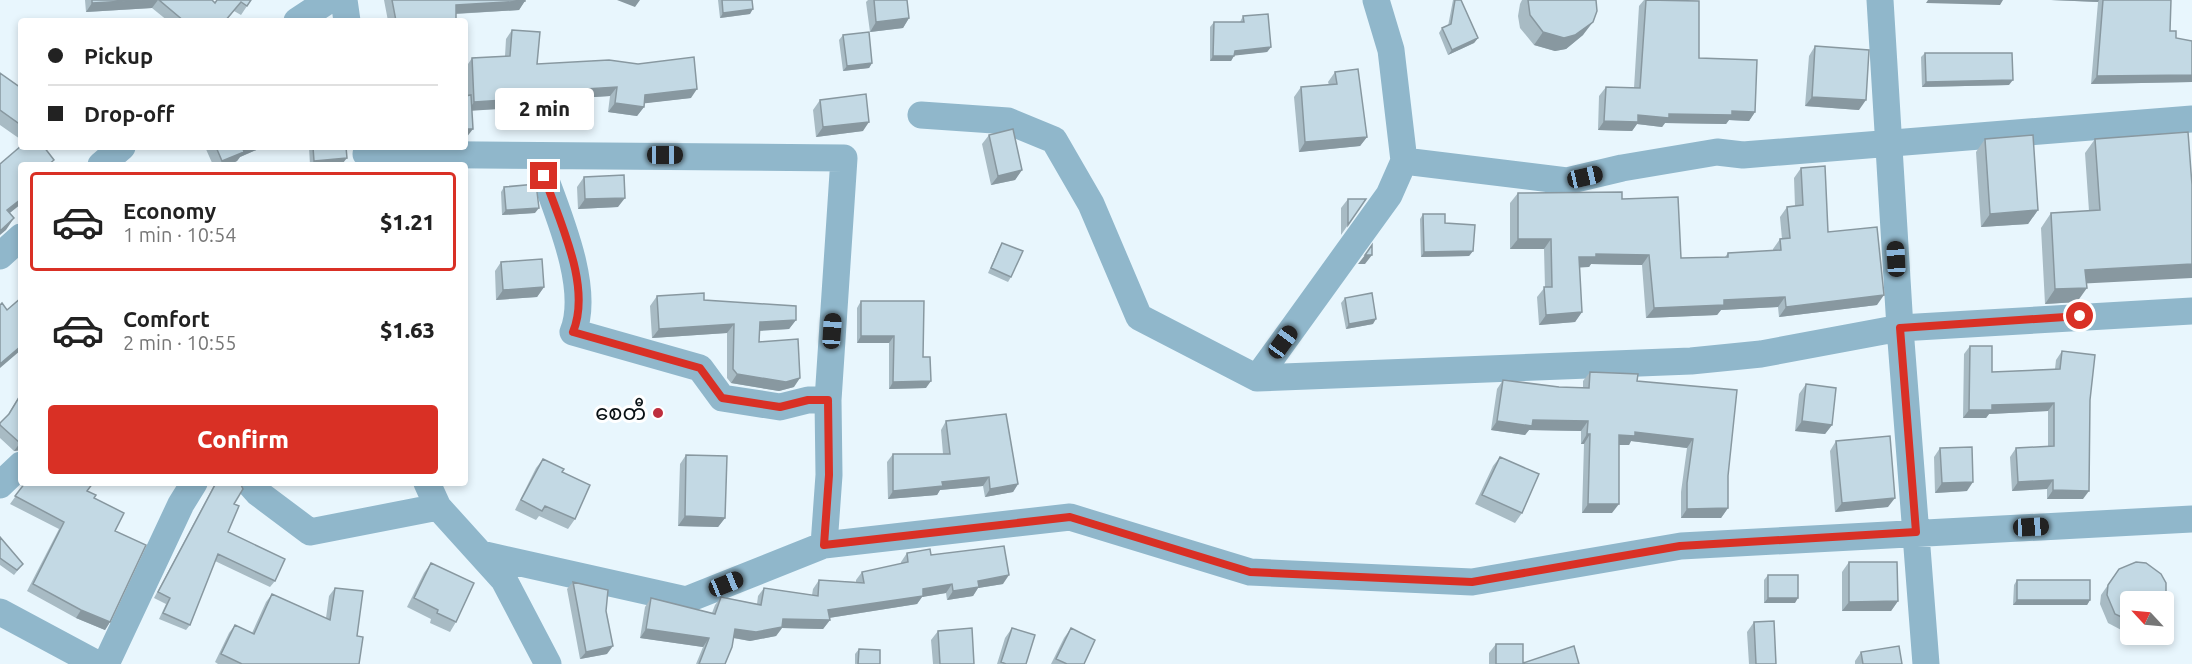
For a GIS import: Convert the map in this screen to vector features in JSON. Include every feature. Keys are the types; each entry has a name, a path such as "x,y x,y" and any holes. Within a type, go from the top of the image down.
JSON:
{"street":[{"path":"302,18 329,0"},
{"path":"344,0 347,18"},
{"path":"1257,378 1389,195 1404,161 1391,50 1376,0"},
{"path":"1880,0 1900,328 1926,664"},
{"path":"921,115 1008,121 1054,140 1091,204 1139,317 1257,378 1690,362 1761,354 1900,328 2192,311"},
{"path":"1404,161 1567,181 1622,168 1717,152 1743,155 2192,119"},
{"path":"105,162 119,150"},
{"path":"366,155 708,155 844,158 828,400 829,475 824,545"},
{"path":"537,156 576,275 580,298 579,318 573,332 700,368 722,398 780,407 808,400 828,400"},
{"path":"0,256 18,240"},
{"path":"0,485 18,468"},
{"path":"106,664 181,504 192,486"},
{"path":"252,486 310,532 432,495 504,580 548,664"},
{"path":"481,554 686,600 824,545 1070,517 1250,572 1472,582 1680,546 2192,519"},
{"path":"0,612 97,664"}],"building":[{"path":"92,0 143,0 92,3"},
{"path":"159,0 212,0 215,3 217,0 251,0 247,6 241,2 228,18 180,18"},
{"path":"392,0 525,0 456,5 456,18 395,18"},
{"path":"722,0 752,0 753,9 723,13"},
{"path":"874,0 907,0 909,18 876,22"},
{"path":"1455,0 1461,0 1478,38 1452,50 1442,28 1451,24"},
{"path":"1528,0 1596,0 1597,11 1593,22 1575,35 1564,38 1543,32 1530,15"},
{"path":"1646,0 1699,1 1699,58 1757,60 1755,112 1732,111 1732,115 1669,114 1669,118 1638,115 1638,122 1604,121 1606,87 1640,88"},
{"path":"2103,0 2171,0 2170,31 2176,31 2176,38 2192,41 2192,75 2097,76"},
{"path":"1268,14 1271,47 1235,51 1234,56 1213,56 1214,22 1244,22 1243,16"},
{"path":"512,30 540,32 537,64 609,60 638,64 694,57 697,89 645,95 644,107 615,103 617,87 536,92 535,97 504,95 504,100 474,102 472,58 510,56"},
{"path":"869,32 872,63 847,66 843,35"},
{"path":"1815,46 1869,50 1866,100 1812,97"},
{"path":"1925,53 2012,53 2013,80 1926,82"},
{"path":"1358,69 1367,137 1305,142 1301,87 1337,84 1335,72"},
{"path":"0,73 18,86 18,123 0,110"},
{"path":"866,94 869,122 823,127 820,100"},
{"path":"471,95 473,129 468,129 468,96"},
{"path":"1013,129 1022,170 998,176 989,135"},
{"path":"2188,132 2192,185 2192,264 2085,270 2087,288 2055,289 2051,213 2100,210 2095,139"},
{"path":"2033,135 2038,210 1990,214 1985,139"},
{"path":"18,149 46,150 54,160 52,162 18,162 18,201 7,210 14,218 0,231 0,164"},
{"path":"217,150 243,150 244,152 222,161"},
{"path":"313,150 346,150 347,158 314,161"},
{"path":"1825,166 1828,232 1877,227 1884,295 1786,307 1785,297 1724,300 1724,305 1654,308 1649,255 1596,254 1596,257 1579,257 1582,312 1546,315 1544,287 1552,287 1551,239 1518,239 1518,193 1622,192 1622,199 1678,197 1681,258 1728,257 1728,253 1781,250 1780,239 1790,238 1787,207 1803,205 1801,168"},
{"path":"624,175 625,198 585,199 584,177"},
{"path":"536,184 539,208 506,210 504,187"},
{"path":"1348,199 1366,199 1348,225"},
{"path":"1423,214 1445,214 1445,223 1475,225 1473,251 1424,252"},
{"path":"1002,243 1023,251 1011,277 991,268"},
{"path":"1372,245 1372,255 1365,255"},
{"path":"542,259 544,287 503,290 501,262"},
{"path":"704,293 704,300 796,306 796,320 760,322 759,342 798,339 800,378 786,382 737,374 733,369 734,324 659,329 657,296"},
{"path":"1372,293 1376,319 1349,324 1345,298"},
{"path":"18,301 18,349 0,364 0,305 2,303 7,310"},
{"path":"861,301 924,301 923,357 930,357 931,381 893,382 894,336 861,336"},
{"path":"1970,346 1992,346 1992,372 2060,369 2062,351 2095,355 2090,400 2089,491 2053,490 2053,480 2018,482 2016,448 2054,446 2054,403 1992,405 1992,410 1969,410"},
{"path":"1590,372 1638,374 1637,381 1737,390 1728,476 1728,508 1687,509 1687,483 1693,439 1635,432 1635,436 1619,435 1619,504 1588,504 1590,434 1587,434 1588,421 1533,420 1532,426 1497,421 1503,380 1589,388"},
{"path":"1806,384 1836,388 1832,425 1802,421"},
{"path":"18,399 18,441 0,425"},
{"path":"1006,414 1018,484 990,489 989,477 942,482 943,486 893,491 893,454 950,454 946,421"},
{"path":"1890,436 1895,498 1842,503 1836,441"},
{"path":"1972,447 1973,482 1942,483 1940,448"},
{"path":"686,455 727,456 725,518 685,516"},
{"path":"1500,457 1539,474 1522,513 1482,495"},
{"path":"543,459 564,469 562,472 590,485 575,519 545,506 542,511 521,500"},
{"path":"23,486 91,486 87,491 96,495 94,498 124,513 115,531 146,545 110,622 81,610 33,584 64,522 15,496"},
{"path":"214,486 242,486 243,489 234,504 239,506 228,532 285,559 275,581 218,554 190,625 163,613 170,598 158,592"},
{"path":"0,537 23,564 17,570 0,558"},
{"path":"1004,546 1009,575 978,581 979,587 953,591 952,584 923,589 923,596 828,610 830,620 783,619 782,627 756,632 735,629 732,647 725,664 699,664 709,638 646,629 651,598 715,614 721,597 761,605 764,588 818,596 819,580 864,583 862,572 908,562 907,553 930,549 931,555"},
{"path":"1849,562 1897,562 1898,601 1849,602"},
{"path":"2136,562 2146,563 2161,574 2166,583 2166,591 2120,591 2120,616 2115,614 2107,595 2108,585 2119,569"},
{"path":"431,563 474,583 456,622 414,598"},
{"path":"1768,575 1798,575 1798,598 1768,598"},
{"path":"2017,580 2090,580 2090,600 2017,600"},
{"path":"573,582 608,590 606,611 613,646 586,652"},
{"path":"335,588 363,591 357,636 363,637 359,664 242,664 221,654 235,625 254,634 272,594 330,620"},
{"path":"1774,621 1776,664 1756,664 1754,622"},
{"path":"972,628 974,664 940,664 938,631"},
{"path":"1012,628 1035,635 1026,664 1001,662"},
{"path":"1071,628 1095,640 1084,664 1067,664 1056,659"},
{"path":"1496,644 1523,644 1523,663 1574,646 1579,664 1496,664"},
{"path":"1899,646 1902,664 1863,664 1861,652"},
{"path":"859,649 880,650 880,664 858,664"}],"place":[{"name":"စေတီ","path":"658,413"}],"route":[{"path":"544,176 576,275 580,298 579,318 573,332 700,368 722,398 780,407 808,400 828,400 829,475 824,545 1070,517 1250,572 1472,582 1680,546 1916,532 1900,328 2080,316"}]}
